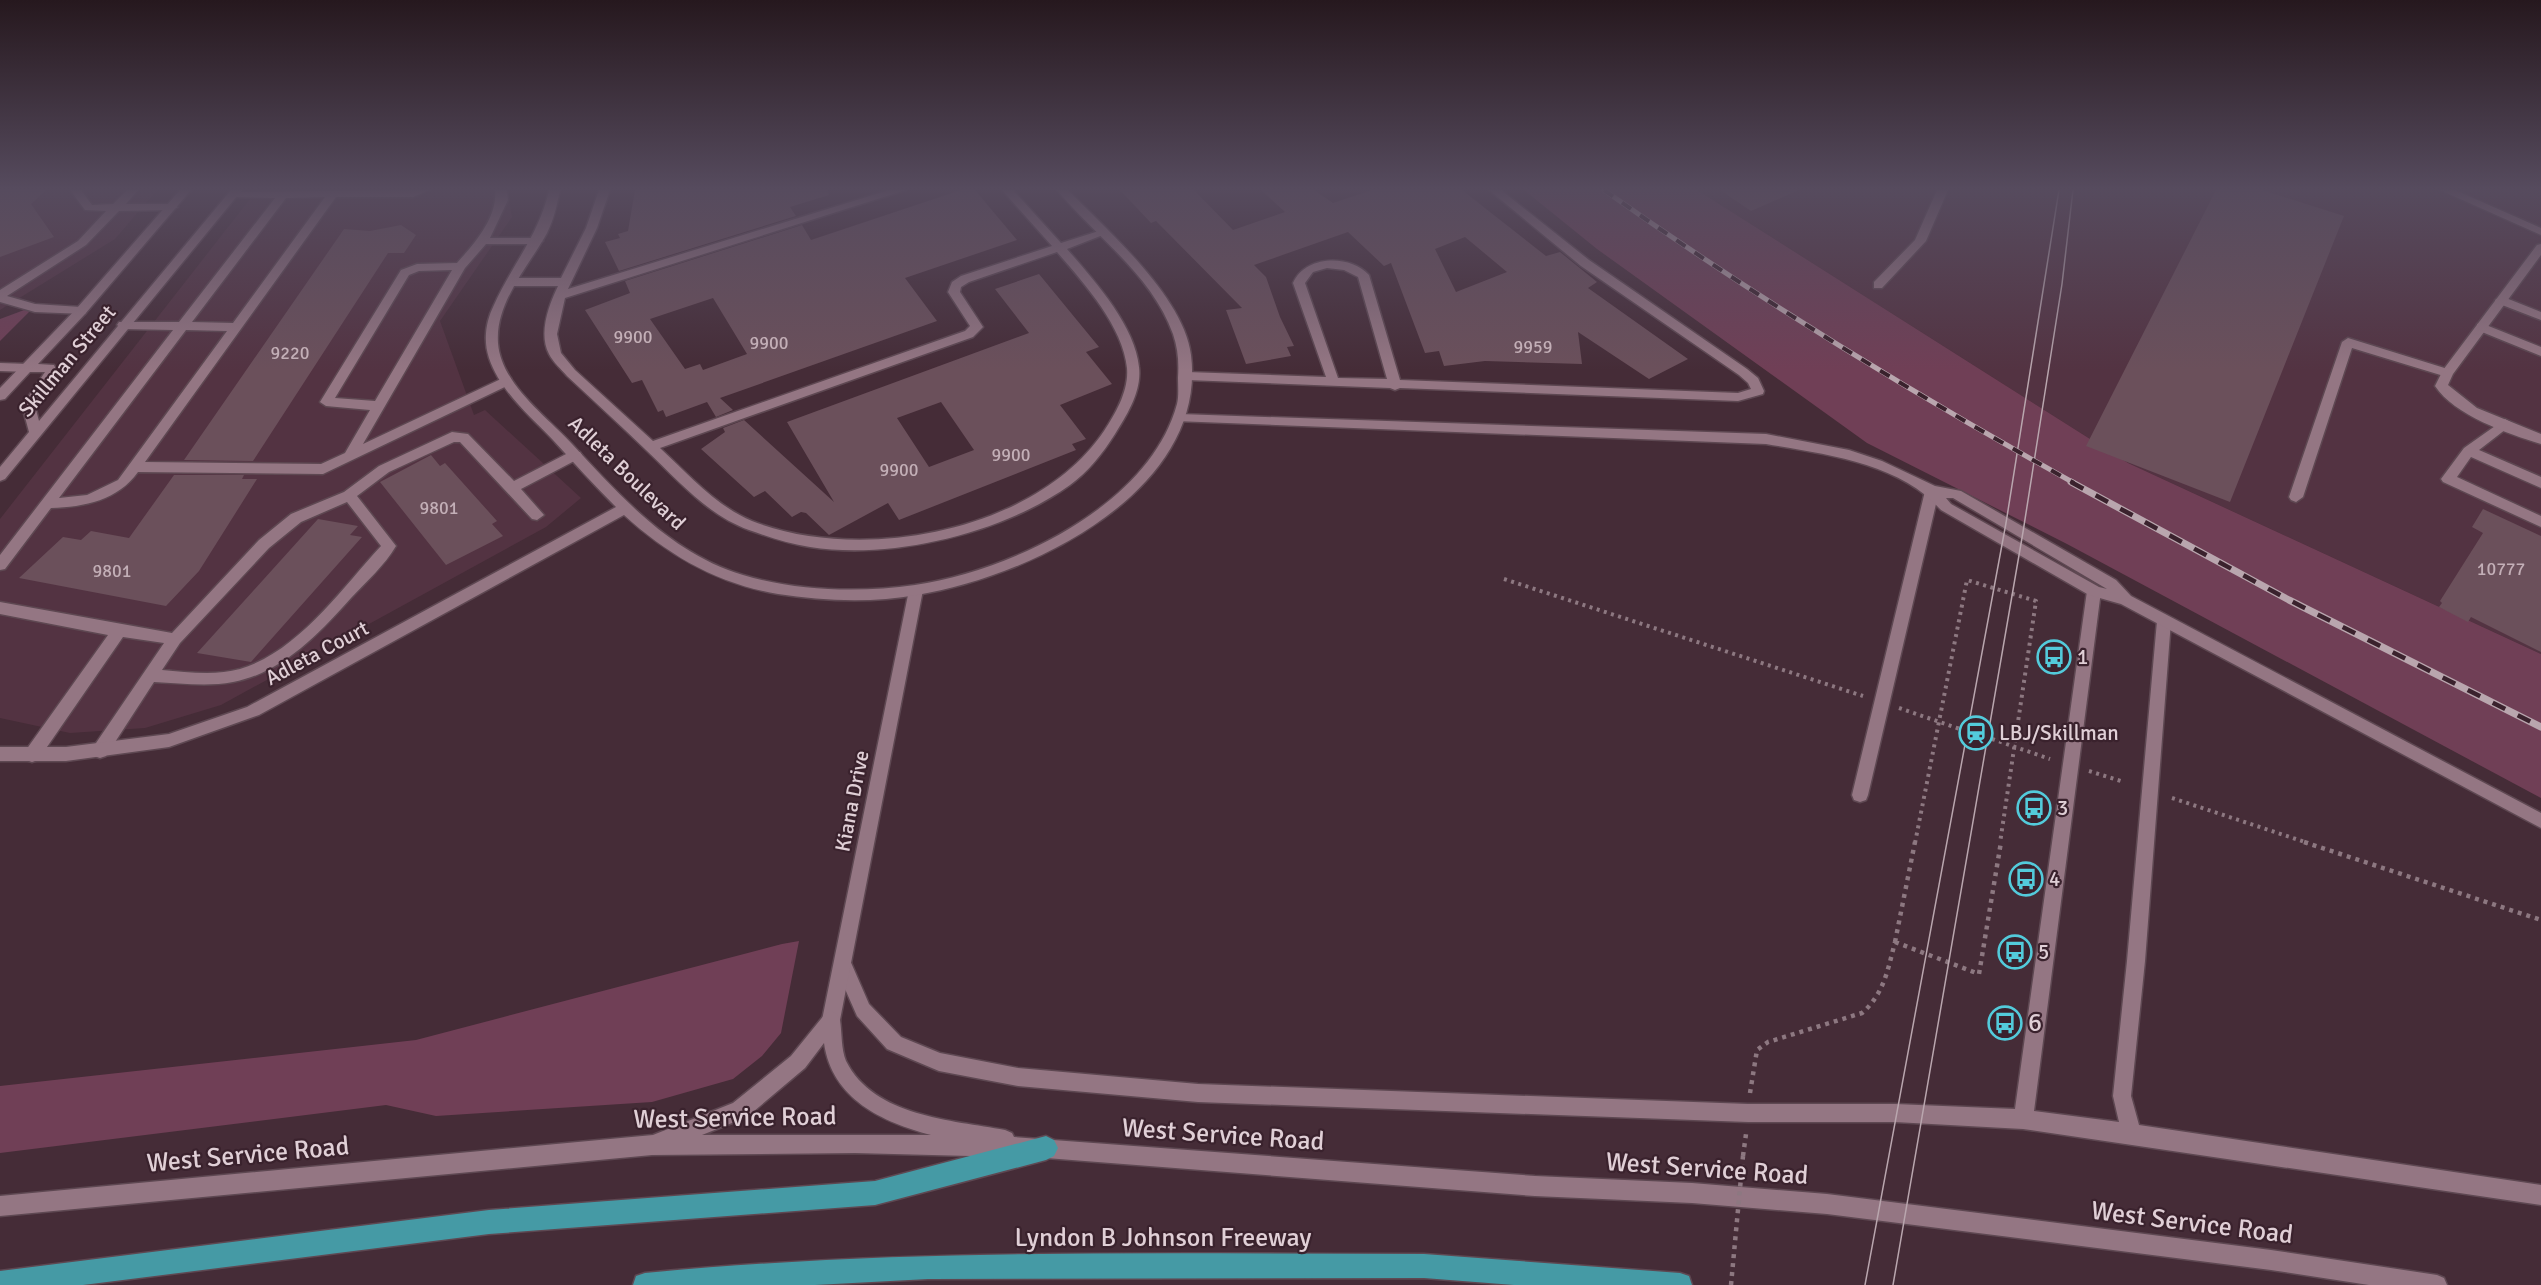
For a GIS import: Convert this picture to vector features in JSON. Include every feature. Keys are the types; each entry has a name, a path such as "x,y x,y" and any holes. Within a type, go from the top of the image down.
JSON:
{"highway":[{"path":"0,1283 489,1222 875,1193 1046,1148"},
{"name":"Lyndon B Johnson Freeway","path":"645,1285 730,1277 928,1267 1424,1266 1680,1285"}],"street":[{"path":"0,296 72,250"},
{"name":"Skillman Street","path":"0,396 29,368 134,250"},
{"name":"Skillman Street","path":"0,476 186,250"},
{"path":"0,565 241,250"},
{"path":"49,503 78,503 103,496 123,483 291,250"},
{"path":"349,457 460,266 475,250"},
{"name":"Adleta Boulevard","path":"532,250 493,321 491,341 496,366 575,455 659,537 691,559 735,578 793,590 857,593 916,590 957,581 1008,565 1062,540 1115,503 1146,471 1180,418 1187,376 1185,353 1177,330 1161,298 1117,250"},
{"path":"582,250 560,296 550,324 554,351 571,373 707,499 734,518 780,535 831,545 890,543 963,530 1014,512 1066,481 1106,440 1129,400 1133,363 1122,331 1104,302 1063,250"},
{"path":"560,296 709,250"},
{"path":"651,446 969,334 977,327 954,292 956,285 964,279 1052,250"},
{"path":"1187,376 1395,386 1738,397 1758,391 1755,381 1743,372 1569,250"},
{"path":"1878,285 1911,250"},
{"path":"2539,250 2447,373 2441,386 2449,397 2541,439"},
{"path":"1334,383 1299,283 1301,274 1307,268 1345,265 1364,275 1395,386"},
{"path":"378,406 326,402 405,273 417,268 460,266"},
{"path":"513,282 567,282"},
{"path":"0,296 35,308 81,310"},
{"path":"2501,300 2541,316"},
{"path":"123,325 235,327"},
{"path":"2481,327 2541,352"},
{"path":"2296,497 2348,342 2447,373"},
{"path":"0,367 50,368 52,374 28,406 35,432"},
{"path":"135,467 323,469 507,381"},
{"path":"1180,418 1766,439 1844,453 1877,464 1932,490 1956,494 2111,584 2126,600"},
{"path":"2505,423 2469,451 2448,479 2541,522"},
{"path":"100,751 175,639 264,544 296,518 349,495 384,469 452,437 463,436 537,515"},
{"path":"2469,451 2541,483"},
{"path":"512,488 575,455"},
{"path":"1932,490 1946,507 2094,591 2126,600 2541,821"},
{"path":"1860,795 1932,490"},
{"path":"152,676 226,677 244,674 293,650 389,546 349,495"},
{"name":"Adleta Court","path":"0,754 32,755 100,751 169,740 253,711 627,507"},
{"name":"Kiana Drive","path":"831,1020 916,590"},
{"path":"2023,1119 2094,591"},
{"path":"0,608 175,639"},
{"path":"2130,1133 2122,1096 2136,961 2164,621"},
{"path":"32,755 119,630"},
{"path":"843,964 863,1010 894,1043 939,1062 1018,1077 1198,1093 1736,1113 1895,1113 2023,1119 2541,1195"},
{"path":"652,1145 740,1110 798,1062 831,1020"},
{"path":"831,1020 838,1064 857,1094 892,1115 1046,1148"},
{"name":"West Service Road","path":"0,1206 652,1145 855,1143 1046,1148 1535,1186 1692,1193 1827,1204 2271,1260 2437,1285"}],"path":[{"path":"1504,579 1960,729"},
{"path":"1750,1089 1757,1050 1768,1042 1862,1013 1875,1004 1882,991 1895,942 1967,580 2036,601 2016,747 1979,974 1895,942"},
{"path":"1992,739 2050,759"},
{"path":"2082,769 2124,782"},
{"path":"2172,798 2541,920"},
{"path":"1731,1285 1746,1137"}],"shaded area":[{"path":"0,250 97,250 0,310"},
{"path":"210,250 489,250 440,321 474,415 485,410 581,498 546,527 221,705 145,728 70,733 0,718 0,519"},
{"path":"1598,250 1792,250 2128,463 2541,654 2541,798 2067,544 1867,443"},
{"path":"1792,250 2541,250 2541,654 2128,463"},
{"path":"35,306 0,341 0,319"},
{"path":"799,941 781,1033 762,1056 733,1079 652,1102 436,1116 386,1105 0,1153 0,1086 416,1040"}],"building":[{"path":"0,250 19,250 0,257"},
{"path":"329,250 406,250 404,253 388,253 253,461 184,460"},
{"path":"609,250 687,250 619,271"},
{"path":"723,250 988,250 905,278 937,321 720,398 733,410 716,417 707,402 666,417 663,410 658,412 642,380 632,383 585,310 630,293 625,281","holes":["713,298 747,354 703,370 700,364 685,369 650,319"]},
{"path":"1185,250 1297,250 1254,265 1266,277 1280,317 1294,346 1287,347 1291,356 1246,364 1226,310 1242,308"},
{"path":"1367,250 1435,250 1456,292 1507,272 1481,250 1538,250 1546,256 1560,252 1597,282 1588,288 1688,359 1649,379 1578,332 1582,364 1485,361 1444,366 1439,351 1425,353 1391,263 1384,266"},
{"path":"2186,250 2330,250 2230,502 2086,446"},
{"path":"1039,274 1099,347 1086,352 1112,384 1060,405 1086,439 1072,444 1076,450 899,520 888,503 829,535 806,513 801,512 792,517 765,491 754,497 701,449 725,432 723,428 744,420 834,502 787,422 1029,333 995,289","holes":["941,402 974,450 929,467 897,418"]},
{"path":"431,455 440,466 445,463 497,521 492,524 503,536 446,565 380,482"},
{"path":"174,475 244,475 242,479 257,479 199,571 166,606 19,578 63,537 81,540 91,531 129,538"},
{"path":"2483,509 2541,536 2541,652 2471,617 2468,622 2439,607 2442,603 2440,601 2483,533 2472,527"},
{"path":"318,519 358,526 350,535 362,537 251,662 197,653"}],"tram line":[{"path":"1865,1285 2006,523 2049,250"},
{"path":"1893,1285 2023,532 2066,250"}],"railway":[{"path":"1691,250 1835,343 2074,483"},
{"path":"2071,482 2289,600 2541,727"}],"place":[{"name":"1","path":"2054,657"},
{"name":"LBJ/Skillman","path":"1976,733"},
{"name":"3","path":"2034,808"},
{"name":"4","path":"2026,879"},
{"name":"5","path":"2015,952"},
{"name":"6","path":"2005,1023"}]}
